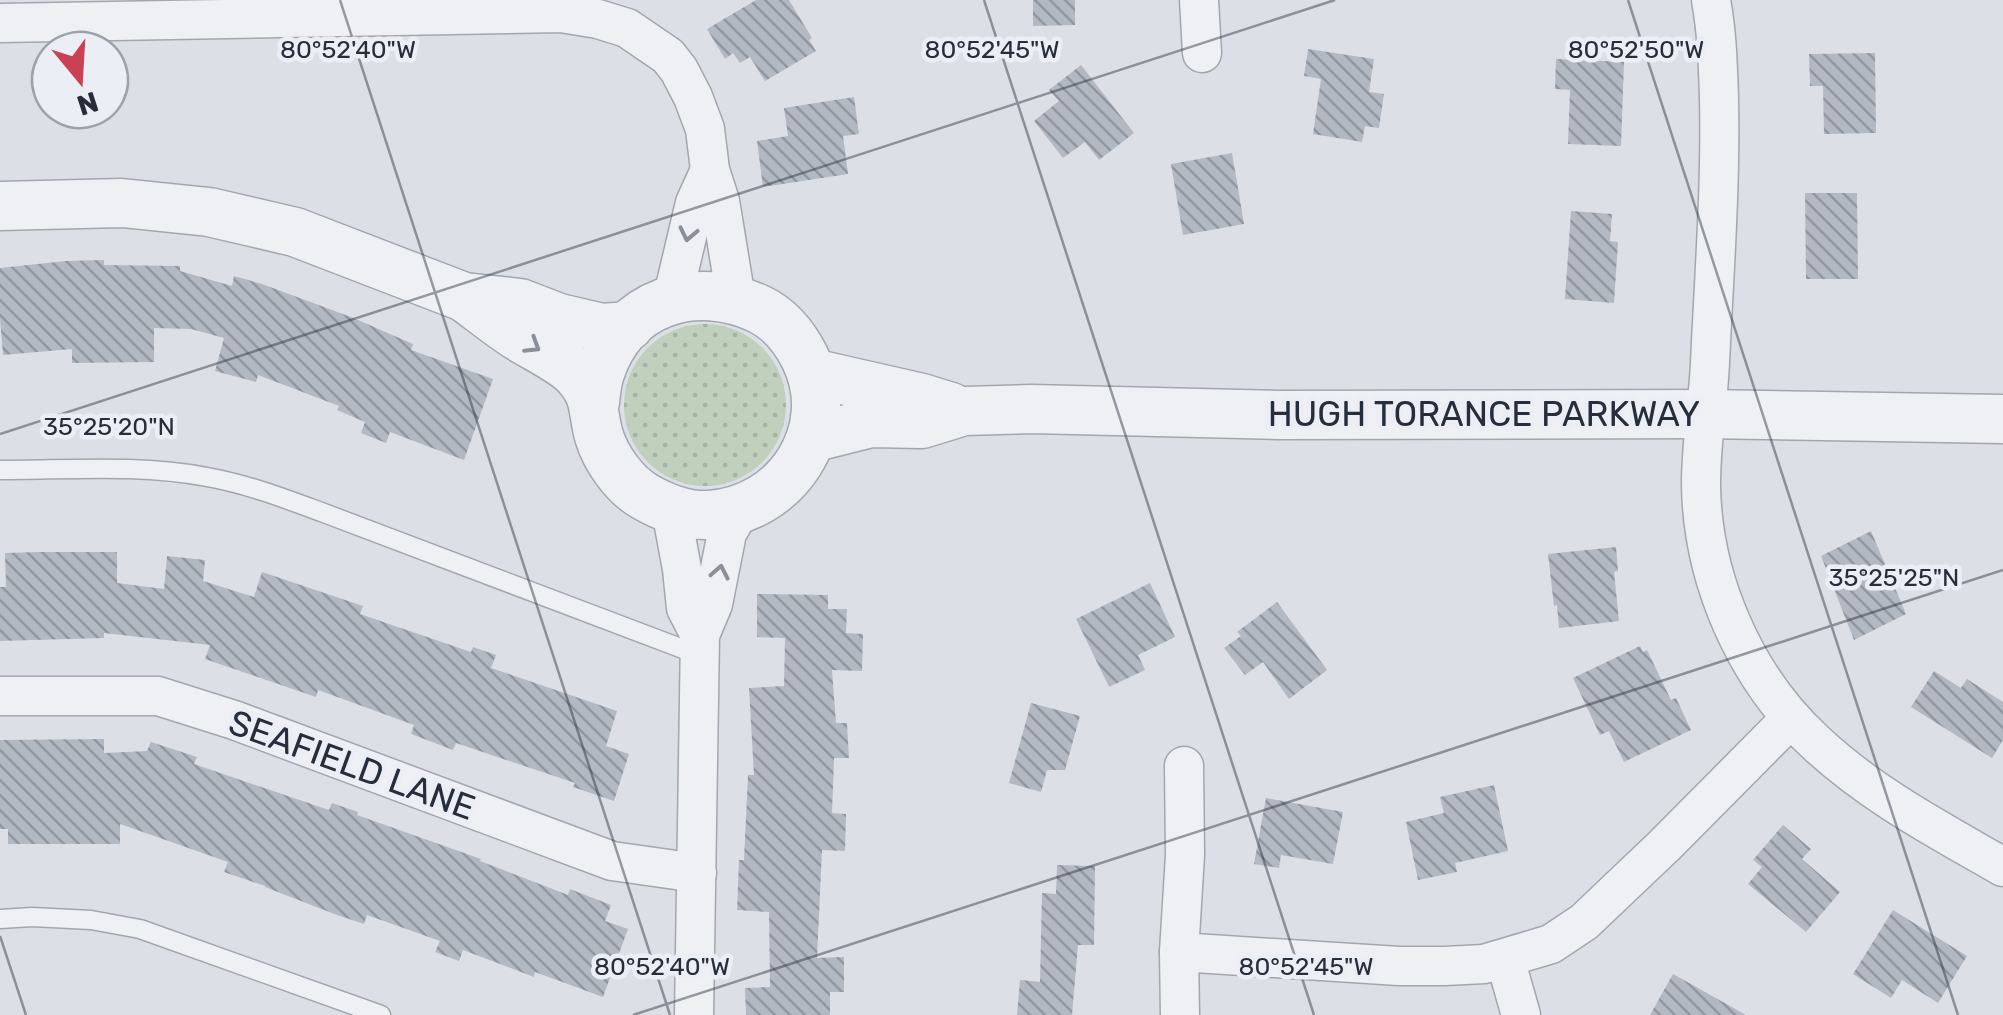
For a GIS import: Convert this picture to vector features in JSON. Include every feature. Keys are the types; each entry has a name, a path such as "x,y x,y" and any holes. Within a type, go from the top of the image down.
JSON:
{"street":[{"path":"1199,0 1202,53"},
{"path":"1712,0 1717,30 1720,160 1701,488 1708,547 1720,594 1766,687 1814,741 1861,782 2003,867"},
{"path":"0,23 560,14 626,28 668,56 693,96 705,129 736,298"},
{"path":"672,300 695,203 710,170"},
{"path":"0,206 122,202 209,212 296,232 464,297 520,303 602,328 628,326"},
{"path":"704,294 736,298 770,314 796,340 812,372 817,406 811,438 796,469 772,494 741,510 706,515 671,510 640,494 615,469 600,437 595,402 600,374 611,348 628,326 649,310 672,300 704,294"},
{"path":"464,297 576,373 595,402"},
{"name":"HUGH TORANCE PARKWAY","path":"812,372 964,411"},
{"name":"HUGH TORANCE PARKWAY","path":"811,438 872,424 922,424 964,411 1031,409 1278,415 1704,414 2003,419"},
{"path":"671,510 686,608 700,645"},
{"path":"694,1015 700,645 714,604 728,532 741,510"},
{"name":"SEAFIELD LANE","path":"0,696 158,696 234,720 612,862 697,874"},
{"path":"1179,952 1400,966 1484,964 1551,944 1584,922 1792,718"},
{"path":"1180,1015 1184,766"},
{"path":"1506,958 1521,1015"}],"lane":[{"path":"0,470 141,470 207,477 272,494 700,645"},
{"path":"0,919 91,920 140,928 380,1015"}],"green space":[{"path":"705,324 736,330 762,348 780,374 786,405 780,436 762,462 736,480 705,486 674,480 648,462 630,436 624,405 630,374 648,348 674,330"}],"building":[{"path":"756,0 789,0 816,51 765,81 750,57 740,63 733,53 725,59 707,29"},
{"path":"1033,0 1075,0 1075,25 1033,26"},
{"path":"1308,49 1374,59 1369,92 1384,94 1379,128 1365,126 1362,142 1313,134 1321,79 1304,76"},
{"path":"1875,53 1876,133 1824,134 1823,86 1810,86 1809,54"},
{"path":"1556,59 1624,62 1621,146 1568,144 1570,90 1555,89"},
{"path":"1081,65 1134,133 1099,160 1085,142 1063,158 1034,121 1059,101 1049,90"},
{"path":"854,97 859,134 843,136 848,174 763,187 757,141 788,136 784,108"},
{"path":"1232,153 1244,224 1183,235 1171,164"},
{"path":"1805,193 1857,193 1858,279 1806,279"},
{"path":"1571,211 1612,214 1610,241 1618,242 1614,303 1565,299"},
{"path":"104,260 104,265 180,266 180,271 232,286 234,276 262,284 413,344 411,350 493,379 464,460 390,432 386,443 361,433 365,422 337,410 339,406 258,375 256,382 215,371 224,338 191,329 154,328 154,362 72,363 72,349 3,355 0,268"},
{"path":"1871,531 1906,614 1854,640 1821,556"},
{"path":"1616,547 1618,571 1614,572 1619,621 1559,628 1548,554"},
{"path":"117,552 117,583 164,589 167,556 205,560 203,581 254,597 262,572 363,606 360,614 471,652 473,647 496,655 491,668 617,711 606,746 629,754 614,801 573,787 575,783 456,743 453,750 411,734 414,725 318,690 316,697 205,659 210,645 104,633 104,638 0,641 0,587 6,587 5,553"},
{"path":"1150,583 1175,637 1138,655 1145,670 1109,687 1076,619"},
{"path":"757,594 828,595 828,609 847,609 846,633 863,634 862,671 832,670 836,723 847,723 849,758 834,758 832,813 846,814 845,851 822,850 817,958 844,957 844,992 830,992 830,1015 746,1015 745,988 770,987 769,912 737,910 748,775 754,775 749,688 784,686 785,638 757,637"},
{"path":"1277,602 1327,670 1289,699 1263,662 1245,675 1224,648 1241,636 1237,632"},
{"path":"1640,646 1643,652 1647,650 1671,700 1676,698 1691,730 1624,762 1609,731 1600,735 1573,678"},
{"path":"1934,671 1961,688 1967,679 2003,702 2003,740 1992,758 1911,707"},
{"path":"1031,703 1080,716 1065,770 1047,770 1041,792 1009,783"},
{"path":"104,739 104,753 147,751 151,742 197,757 194,764 329,810 332,803 568,895 570,889 611,905 605,921 628,929 603,997 463,950 459,961 435,952 440,941 367,915 364,924 337,915 224,872 228,862 120,824 120,844 8,844 8,829 0,829 0,740"},
{"path":"1494,785 1508,851 1455,863 1457,872 1418,880 1406,822 1444,813 1440,797"},
{"path":"1266,798 1343,812 1333,864 1281,855 1279,868 1254,864"},
{"path":"1783,825 1811,849 1802,859 1840,892 1806,932 1748,884 1762,867 1753,860"},
{"path":"1057,865 1095,866 1094,945 1078,945 1072,1015 1017,1015 1020,980 1040,982 1042,893 1056,894"},
{"path":"1893,910 1967,956 1938,1003 1902,980 1891,998 1853,974"},
{"path":"1673,974 1746,1015 1650,1015"}]}
